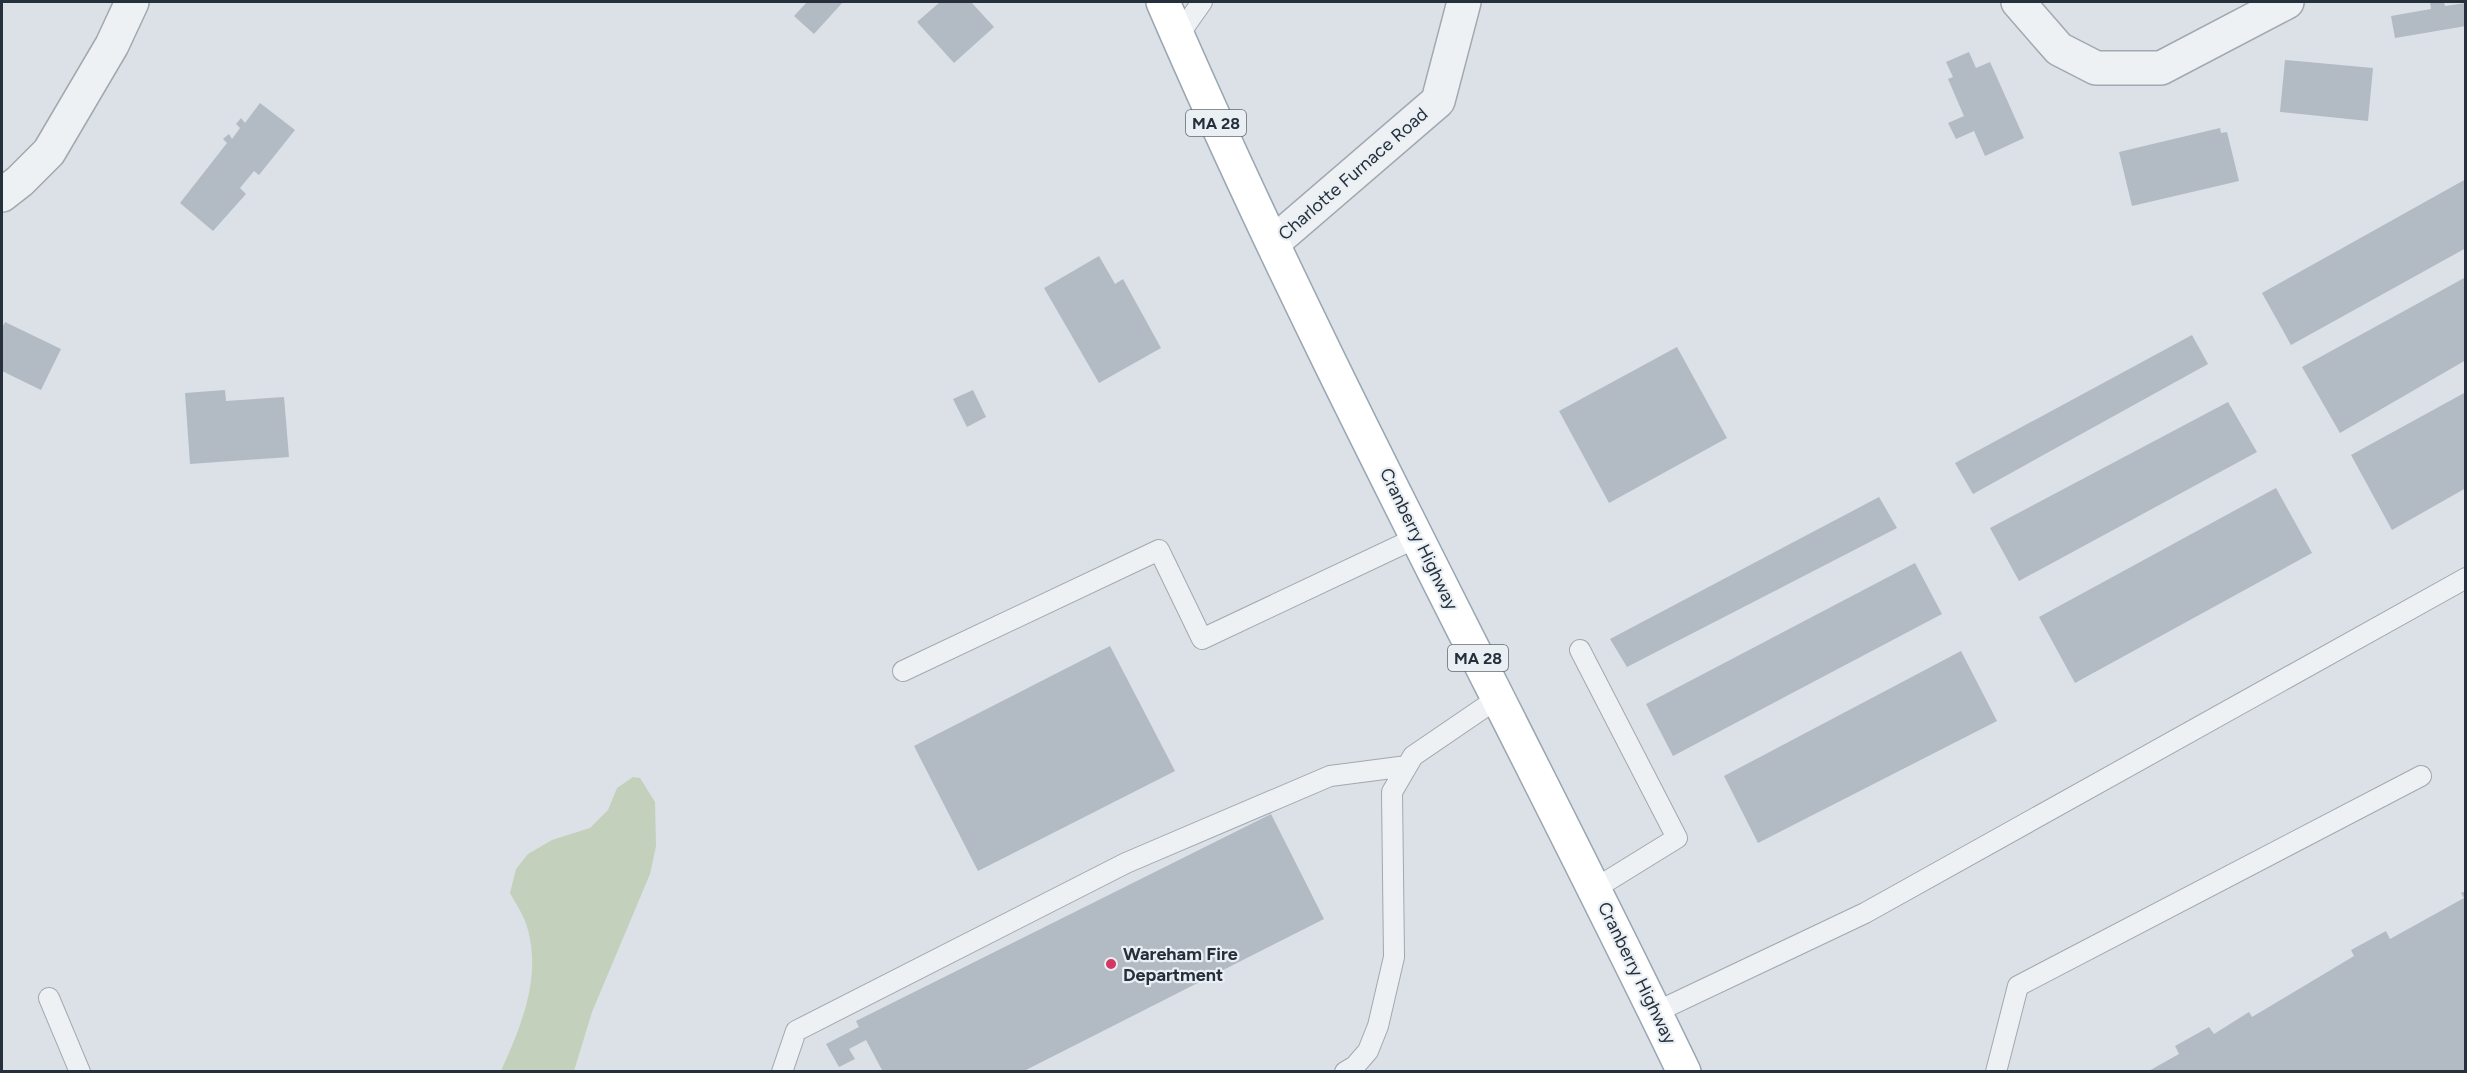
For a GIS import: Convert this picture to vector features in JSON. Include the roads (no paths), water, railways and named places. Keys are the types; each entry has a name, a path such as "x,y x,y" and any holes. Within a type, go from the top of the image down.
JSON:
{"main road":[{"name":"Cranberry Highway","path":"1163,2 1273,243 1498,698 1596,888 1684,1071"}],"street":[{"path":"2,195 20,181 49,152 112,45 132,2"},
{"name":"Charlotte Furnace Road","path":"1273,243 1438,101 1464,2"},
{"path":"2018,2 2059,49 2096,68 2161,68 2287,2"}],"lane":[{"path":"1178,36 1202,2"},
{"path":"903,671 1159,550 1202,639 1418,537"},
{"path":"1656,1012 1865,913 2466,578"},
{"path":"1580,650 1677,838 1596,888"},
{"path":"1345,1071 1355,1066 1368,1051 1378,1026 1394,957 1392,792 1413,756 1498,698"},
{"path":"782,1071 796,1031 1126,863 1330,776 1407,766"},
{"path":"1996,1071 2018,986 2421,776"},
{"path":"49,998 81,1071"}],"place":[{"name":"Wareham Fire Department","path":"1111,964"}]}
